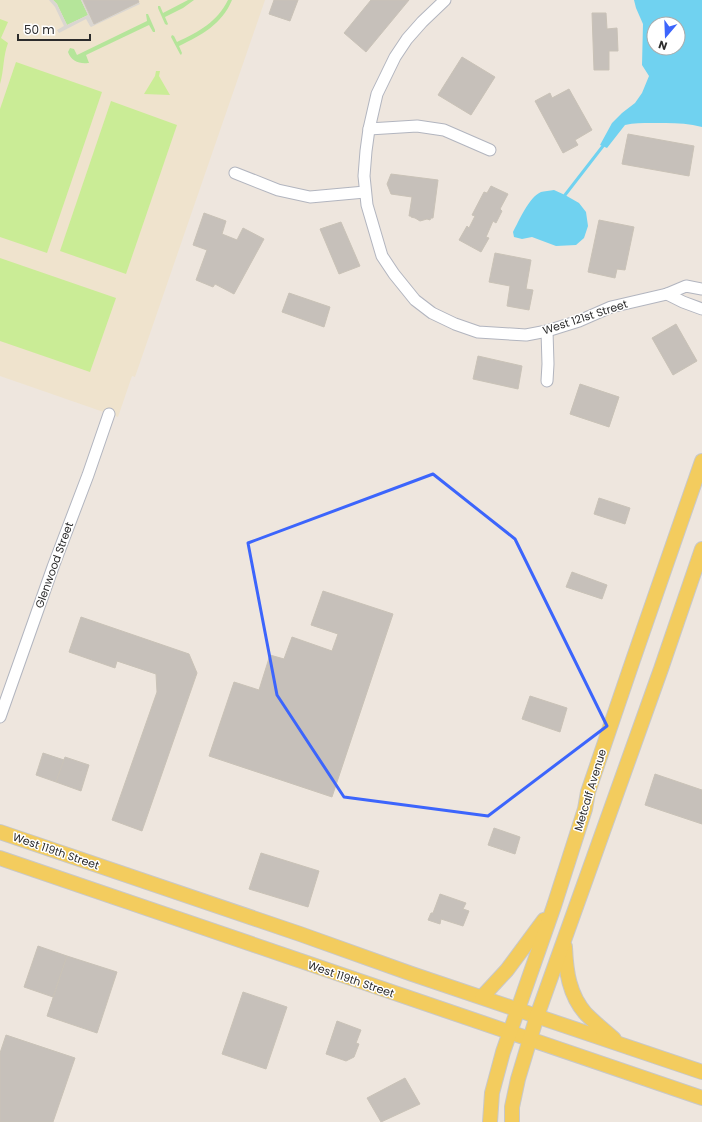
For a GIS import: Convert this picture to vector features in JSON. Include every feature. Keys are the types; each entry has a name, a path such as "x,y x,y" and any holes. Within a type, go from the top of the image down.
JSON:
{"main road":[{"name":"Metcalf Avenue","path":"490,1122 492,1094 509,1033 554,906 585,809 591,785 645,623 702,461"},
{"path":"512,1122 512,1107 516,1086 537,1016 702,550"},
{"name":"West 119th Street","path":"0,832 702,1072"},
{"name":"West 119th Street","path":"0,858 702,1098"},
{"path":"482,997 507,970 554,906"},
{"path":"565,940 566,968 570,984 576,998 585,1012 619,1044"}],"street":[{"name":"West 121st Street","path":"445,0 417,27 394,57 377,94 369,129 364,176 367,206 382,256 394,274 415,300 432,313 455,324 478,332 526,335 547,331 578,321 612,307 667,294 686,286 702,289"},
{"path":"369,129 417,126 444,130 490,150"},
{"path":"235,173 278,190 310,197 366,192"},
{"path":"667,294 702,309"},
{"path":"547,331 547,381"},
{"name":"Glenwood Street","path":"0,717 109,414"}],"highlighted area":[{"path":"433,474 515,539 607,726 488,816 344,797 277,695 248,543"}],"shaded area":[{"path":"0,0 265,0 135,377 132,376 118,417 0,376"},
{"path":"49,0 53,0 57,4 67,25 88,15 81,0 83,0 94,24 139,2 140,4 91,27 86,19 59,33 57,30 64,26 55,7"}],"green space":[{"path":"53,0 81,0 88,15 67,25 57,4"},
{"path":"188,0 194,0 183,8 165,17 168,24 165,24 158,6 160,6 163,13"},
{"path":"228,0 232,0 223,16 217,22 196,38 179,46 182,53 181,55 171,37 172,35 177,42 207,26 224,8"},
{"path":"146,14 148,14 155,32 153,32 149,25 86,55 89,63 76,61 69,55 68,52 70,48 74,49 77,55 147,21"},
{"path":"0,19 8,22 1,38 8,43 0,84"},
{"path":"16,62 102,92 47,253 0,237 0,109"},
{"path":"156,71 160,71 159,76 170,95 144,94 155,76"},
{"path":"111,101 177,125 126,274 60,251"},
{"path":"0,258 116,298 90,372 0,341"}],"water":[{"path":"634,0 702,0 702,127 689,124 670,123 638,123 625,125 607,148 600,145 612,123 635,103 642,93 649,76 642,65 643,24"},
{"path":"554,190 579,203 586,212 588,226 584,238 576,245 556,246 532,237 522,239 514,237 513,232 532,199 541,192"}],"building":[{"path":"83,0 138,0 139,2 94,24"},
{"path":"274,0 298,0 290,21 269,14"},
{"path":"371,0 409,0 366,52 344,33"},
{"path":"592,13 606,13 607,29 617,28 618,51 609,51 609,70 594,70"},
{"path":"462,57 495,77 471,115 438,95"},
{"path":"569,89 592,130 575,140 578,145 563,153 535,101 550,93 552,98"},
{"path":"628,134 694,146 689,176 622,164"},
{"path":"391,174 438,180 433,218 430,220 427,219 420,221 409,216 412,197 391,194 387,184"},
{"path":"491,186 508,194 500,209 502,211 496,223 493,221 486,237 489,238 481,252 459,240 467,226 469,228 475,216 472,215 484,192 487,193"},
{"path":"204,213 226,221 222,234 237,240 243,228 264,239 234,294 215,284 213,287 196,280 207,250 193,245"},
{"path":"599,220 634,227 625,270 617,269 615,278 588,272"},
{"path":"341,222 360,266 339,274 320,229"},
{"path":"495,253 531,260 526,289 533,290 529,310 507,306 510,286 489,282"},
{"path":"289,293 330,307 324,327 282,312"},
{"path":"676,324 697,361 673,375 652,338"},
{"path":"478,356 522,366 518,389 473,379"},
{"path":"580,384 619,397 609,427 570,414"},
{"path":"599,498 630,508 625,524 594,514"},
{"path":"572,572 607,585 602,599 566,587"},
{"path":"323,591 393,614 332,797 209,756 234,682 259,690 270,655 284,659 292,637 332,651 338,634 311,625"},
{"path":"81,617 189,654 197,673 142,831 112,820 157,692 156,674 117,661 115,668 69,652"},
{"path":"530,696 567,708 560,732 522,719"},
{"path":"43,753 64,760 56,782 36,775"},
{"path":"65,757 89,765 81,791 56,782"},
{"path":"655,774 702,790 702,824 645,805"},
{"path":"494,828 520,837 515,854 488,845"},
{"path":"261,853 319,871 308,907 249,889"},
{"path":"440,894 466,903 463,909 469,911 463,926 441,919 440,924 428,920 431,913 433,913"},
{"path":"38,946 67,956 53,997 24,987"},
{"path":"67,956 117,972 97,1033 47,1016"},
{"path":"243,992 287,1007 266,1069 222,1054"},
{"path":"337,1021 361,1030 356,1043 359,1044 354,1057 346,1061 326,1054"},
{"path":"6,1035 75,1058 53,1122 0,1122 0,1053"},
{"path":"405,1078 420,1104 381,1122 367,1098"}],"waterway":[{"path":"565,195 603,146"}]}
